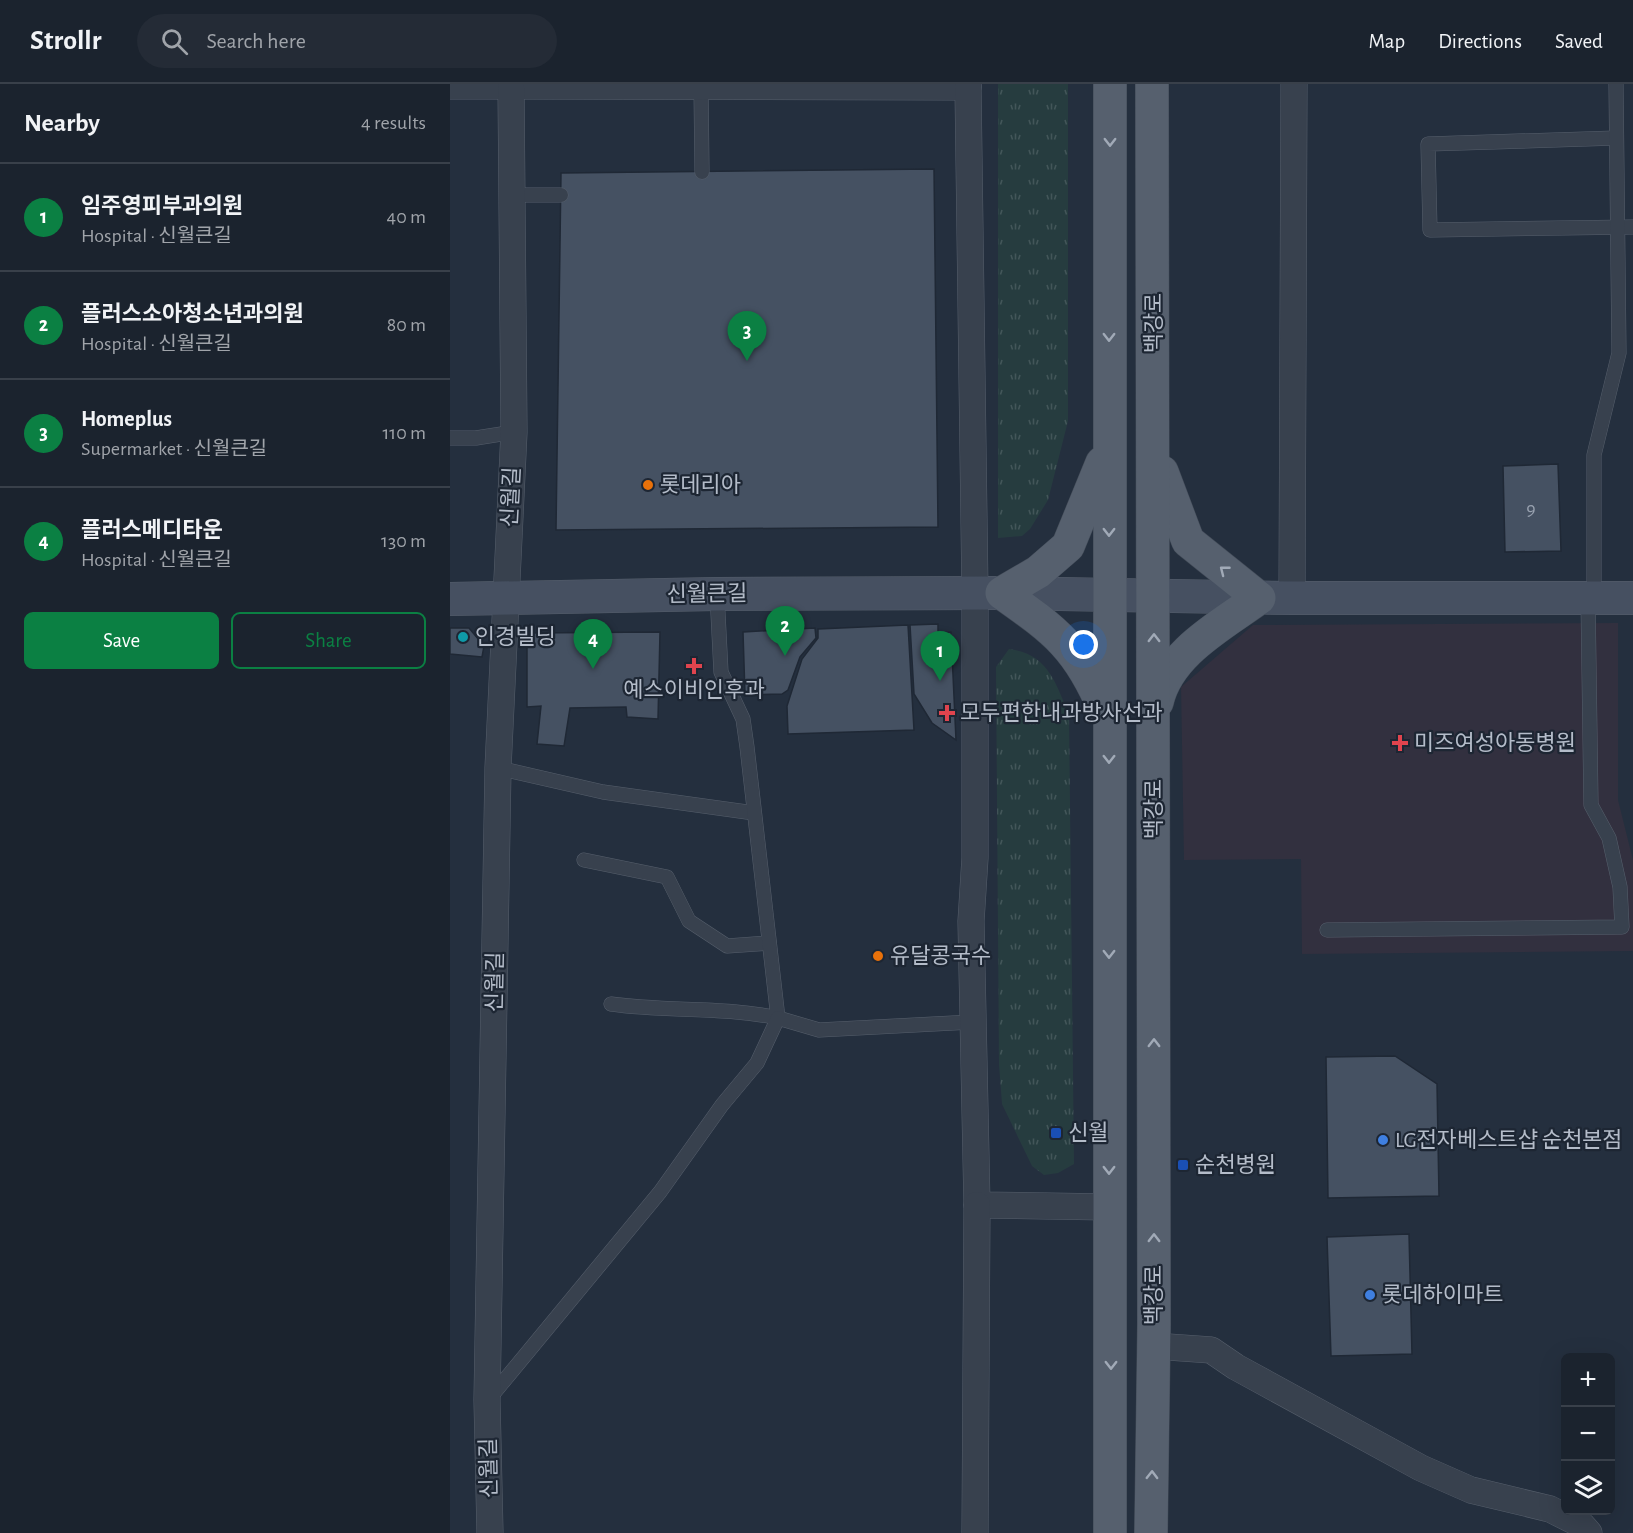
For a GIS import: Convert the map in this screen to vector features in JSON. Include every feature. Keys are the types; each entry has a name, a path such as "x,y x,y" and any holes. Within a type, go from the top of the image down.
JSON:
{"main road":[{"name":"백강로","path":"1110,84 1110,1533"},
{"name":"백강로","path":"1151,1533 1154,1346 1152,84"},
{"path":"989,593 1038,572 1068,546 1109,447"},
{"path":"1154,451 1188,541 1260,598 1184,656 1170,672 1159,691 1154,712"},
{"path":"989,593 1051,627 1091,676 1109,720"}],"street":[{"path":"1292,598 1294,84"},
{"path":"450,86 968,86 989,593 972,1022 977,1205 975,1533"},
{"name":"신월길","path":"490,1533 487,1400 498,768 513,432 511,87"},
{"name":"신월큰길","path":"450,599 717,594 989,593 1260,598 1633,598"},
{"path":"977,1205 1109,1207"},
{"path":"1154,1346 1211,1350 1236,1367 1421,1468 1471,1490 1550,1509 1582,1526 1589,1533"}],"lane":[{"path":"1327,930 1622,927 1620,886 1609,838 1592,805 1591,599 1594,456 1619,353 1616,84"},
{"path":"701,87 702,171"},
{"path":"1616,138 1428,144 1430,230 1633,227"},
{"path":"512,195 561,195"},
{"name":"신월길","path":"450,438 476,438 513,432"},
{"path":"487,1400 660,1192 722,1105 757,1063 778,1018 742,718 721,672 717,594"},
{"path":"498,768 603,792 754,813"},
{"path":"584,861 667,877 689,921 728,946 769,943"},
{"path":"611,1004 678,1011 745,1011 819,1030 972,1022"}],"shaded area":[{"name":"미즈여성아동병원","path":"1618,623 1618,800 1633,860 1633,951 1302,954 1301,859 1184,860 1181,687 1253,625"}],"green space":[{"path":"998,84 1068,84 1068,421 1048,500 1030,529 1022,536 998,538"},
{"path":"1009,649 1022,652 1041,663 1054,681 1069,714 1074,1164 1058,1173 1044,1175 1032,1166 1002,1104 999,1064 996,667"}],"building":[{"path":"934,169 938,527 556,530 561,173"},
{"path":"1558,464 1561,551 1505,552 1503,466"},
{"path":"938,624 938,633 951,632 956,740 932,723 914,694 910,625"},
{"path":"908,625 914,730 788,734 787,706 802,659 818,638 818,629"},
{"name":"인경빌딩","path":"450,628 469,628 484,646 482,657 450,654"},
{"path":"815,628 816,638 800,657 788,690 782,694 745,695 743,632"},
{"path":"660,632 658,719 627,717 626,707 570,708 564,746 537,744 541,706 527,707 527,633"},
{"name":"LG전자베스트샵 순천본점","path":"1395,1056 1437,1084 1439,1196 1328,1198 1326,1057"},
{"name":"롯데하이마트","path":"1409,1234 1412,1354 1331,1356 1327,1237"}],"place":[{"name":"Homeplus","path":"747,361"},
{"name":"롯데리아","path":"648,485"},
{"name":"인경빌딩","path":"463,637"},
{"name":"플러스소아청소년과의원","path":"785,656"},
{"name":"예스이비인후과","path":"694,666"},
{"name":"플러스메디타운","path":"593,669"},
{"name":"임주영피부과의원","path":"940,681"},
{"name":"모두편한내과방사선과","path":"947,713"},
{"name":"미즈여성아동병원","path":"1400,743"},
{"name":"유달콩국수","path":"878,956"},
{"name":"신월","path":"1056,1133"},
{"name":"LG전자베스트샵 순천본점","path":"1383,1140"},
{"name":"순천병원","path":"1183,1165"},
{"name":"롯데하이마트","path":"1370,1295"}]}
